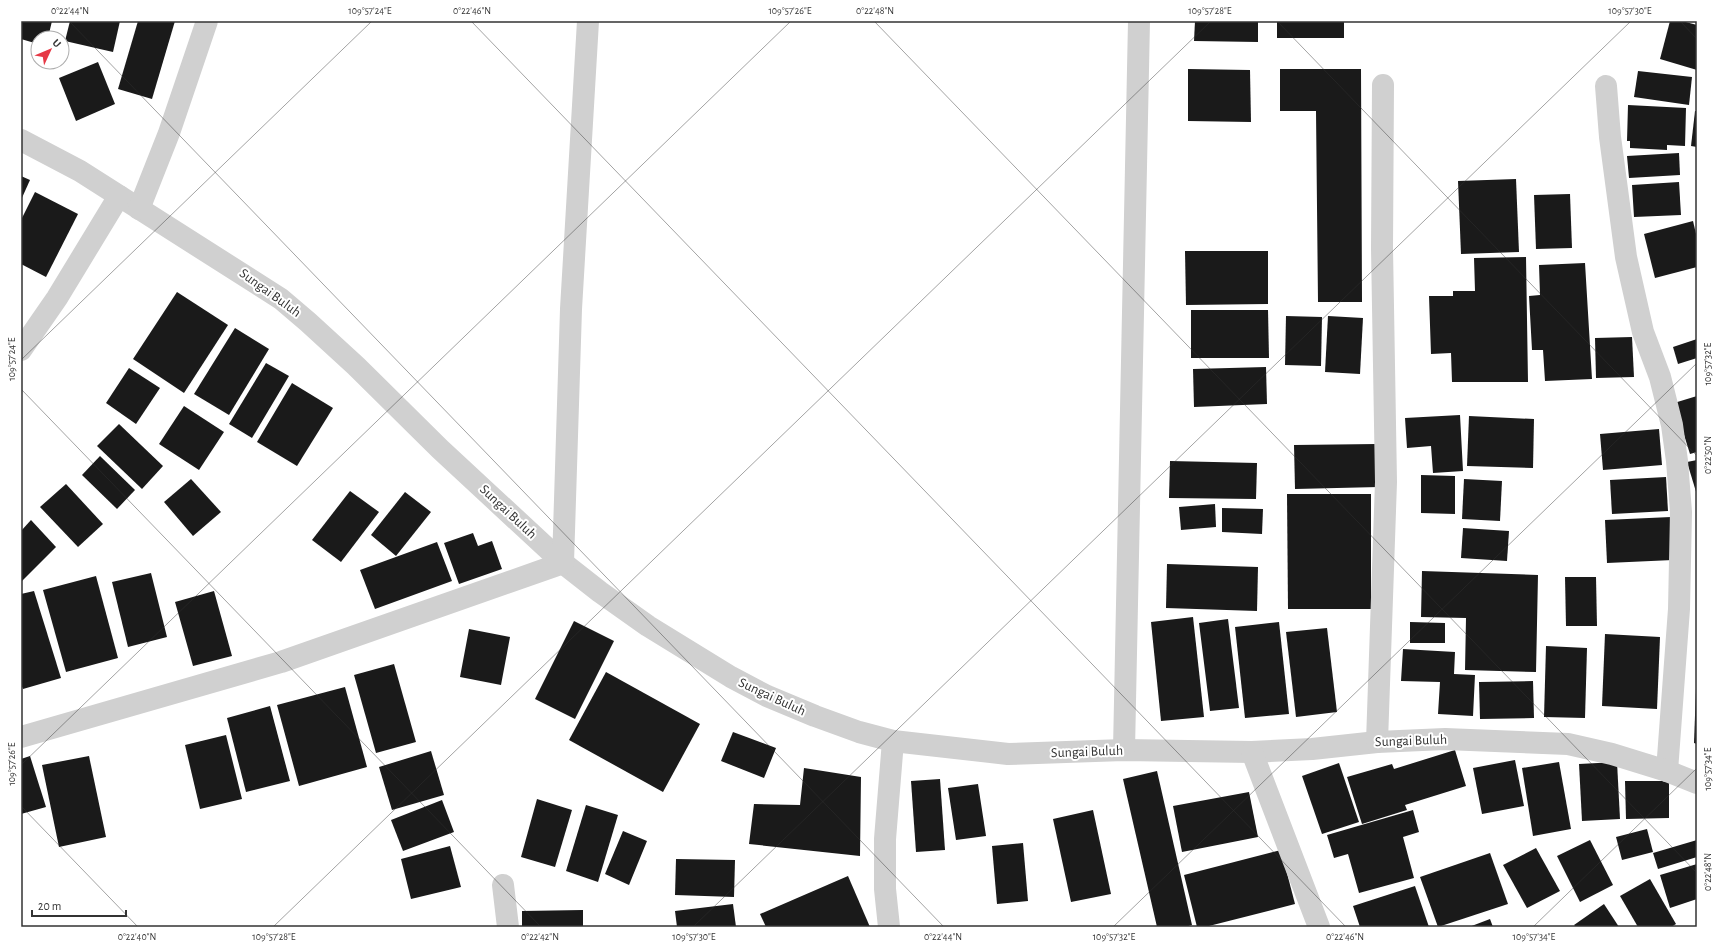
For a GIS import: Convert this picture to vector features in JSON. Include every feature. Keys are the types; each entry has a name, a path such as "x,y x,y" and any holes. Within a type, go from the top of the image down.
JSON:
{"street":[{"path":"139,209 169,133 207,21"},
{"path":"21,737 281,662 563,563 571,309 588,21"},
{"path":"1124,750 1132,448 1139,21"},
{"path":"1377,742 1386,482 1382,248 1383,85"},
{"path":"1606,86 1614,166 1626,257 1643,332 1660,377 1672,425 1681,512 1688,609 1667,771"},
{"name":"Sungai Buluh","path":"21,140 80,172 281,299 356,366 440,449 563,563 648,626 731,677 767,696 815,716 893,741 1008,754 1124,750 1252,752 1312,749 1377,742 1445,739 1568,744 1612,754 1667,771 1697,783"},
{"path":"21,350 57,298 119,196"},
{"path":"890,927 885,889 885,839 893,741"},
{"path":"1252,752 1319,927"},
{"path":"503,885 508,927"}],"building":[{"path":"21,21 52,21 50,30 30,30 30,42 21,39"},
{"path":"70,21 120,21 113,52 70,42 70,30 68,30"},
{"path":"138,21 175,21 152,99 118,89"},
{"path":"1195,21 1258,21 1258,42 1194,41"},
{"path":"1277,21 1344,21 1344,38 1277,38"},
{"path":"1670,21 1682,21 1697,25 1697,70 1660,59"},
{"path":"98,62 115,104 76,121 59,78"},
{"path":"1188,69 1250,70 1251,122 1188,121"},
{"path":"1280,69 1361,69 1362,302 1318,302 1316,111 1280,111"},
{"path":"1638,71 1692,77 1689,105 1634,97"},
{"path":"1628,105 1686,108 1685,146 1667,145 1667,150 1630,148 1630,141 1627,141"},
{"path":"1695,111 1697,111 1697,147 1691,146"},
{"path":"1679,153 1680,175 1629,178 1627,156"},
{"path":"21,176 30,180 21,200"},
{"path":"1516,179 1519,252 1461,254 1458,181"},
{"path":"1679,182 1681,215 1634,217 1632,185"},
{"path":"35,192 78,214 46,277 21,264 21,220"},
{"path":"1570,194 1572,248 1536,249 1534,195"},
{"path":"1693,221 1697,238 1697,267 1655,278 1644,234"},
{"path":"1185,251 1268,251 1268,304 1186,305"},
{"path":"1526,257 1528,382 1452,382 1451,353 1431,354 1429,296 1453,296 1453,291 1475,291 1474,258"},
{"path":"1585,263 1592,379 1545,381 1543,350 1532,350 1529,296 1540,295 1539,265"},
{"path":"177,292 228,325 184,393 133,359"},
{"path":"1191,310 1268,310 1269,358 1191,358"},
{"path":"1286,316 1322,317 1321,366 1285,365"},
{"path":"1328,316 1363,318 1360,374 1325,372"},
{"path":"235,328 269,349 229,415 194,394"},
{"path":"1632,337 1634,377 1596,378 1595,338"},
{"path":"1697,339 1697,358 1678,364 1673,347"},
{"path":"266,363 289,376 252,438 229,424"},
{"path":"1266,367 1267,404 1194,407 1193,369"},
{"path":"129,368 160,388 136,424 106,403"},
{"path":"292,383 333,408 297,466 257,442"},
{"path":"1697,396 1697,452 1690,454 1674,403"},
{"path":"184,406 224,432 199,470 159,444"},
{"path":"1460,415 1463,471 1433,473 1431,446 1407,448 1405,418"},
{"path":"1469,416 1534,419 1533,468 1467,466"},
{"path":"119,424 163,466 142,489 97,446"},
{"path":"1659,429 1662,465 1603,470 1600,434"},
{"path":"1377,444 1379,487 1295,489 1294,445"},
{"path":"100,456 135,490 117,509 82,475"},
{"path":"1697,460 1697,495 1687,462"},
{"path":"1170,461 1257,463 1256,499 1169,498"},
{"path":"1421,475 1455,476 1455,514 1421,513"},
{"path":"1666,477 1668,511 1612,514 1610,480"},
{"path":"191,479 221,512 193,536 164,502"},
{"path":"1464,479 1502,481 1500,521 1462,519"},
{"path":"66,484 103,524 78,547 40,507"},
{"path":"350,491 379,512 341,562 312,540"},
{"path":"405,492 431,512 396,556 371,535"},
{"path":"1287,494 1371,494 1371,609 1288,609"},
{"path":"1215,504 1216,527 1181,530 1179,507"},
{"path":"1222,508 1263,509 1262,534 1222,532"},
{"path":"1671,517 1673,560 1607,563 1605,520"},
{"path":"31,520 56,547 21,582 21,531"},
{"path":"1463,528 1509,531 1507,561 1461,558"},
{"path":"473,533 478,546 492,541 502,569 459,584 444,543"},
{"path":"437,542 452,581 375,609 360,570"},
{"path":"1167,564 1258,567 1257,611 1166,608"},
{"path":"1422,571 1538,575 1536,672 1465,670 1466,618 1421,617"},
{"path":"151,573 167,637 128,647 112,582"},
{"path":"96,576 118,658 66,672 43,590"},
{"path":"1565,577 1596,577 1597,626 1566,626"},
{"path":"34,591 61,678 23,689 21,684 21,594"},
{"path":"214,591 232,656 193,666 175,602"},
{"path":"1193,617 1204,717 1161,721 1151,622"},
{"path":"1228,619 1239,708 1210,711 1199,623"},
{"path":"574,621 614,641 575,719 535,699"},
{"path":"1279,622 1289,714 1245,718 1235,627"},
{"path":"1410,622 1445,623 1445,643 1410,643"},
{"path":"1327,628 1337,712 1296,717 1286,632"},
{"path":"469,629 510,637 501,685 460,677"},
{"path":"1605,634 1660,637 1657,709 1602,706"},
{"path":"1546,646 1587,648 1585,718 1544,717"},
{"path":"1403,649 1455,652 1454,674 1475,675 1473,716 1438,714 1440,682 1401,681"},
{"path":"394,664 416,742 376,753 354,675"},
{"path":"606,672 700,724 663,792 569,740"},
{"path":"1533,681 1534,718 1480,719 1479,682"},
{"path":"345,687 367,767 299,786 277,705"},
{"path":"1697,689 1697,744 1694,743"},
{"path":"270,706 290,781 246,792 227,718"},
{"path":"733,732 776,748 764,778 721,761"},
{"path":"226,735 242,799 200,809 185,745"},
{"path":"1455,750 1466,786 1405,805 1407,810 1362,824 1347,777 1392,764 1394,769"},
{"path":"431,751 444,795 392,810 379,767"},
{"path":"30,756 46,807 21,814 21,759"},
{"path":"89,756 106,837 59,847 42,765"},
{"path":"1515,760 1524,806 1482,814 1473,768"},
{"path":"1559,762 1571,829 1533,836 1522,768"},
{"path":"1617,762 1620,819 1582,821 1579,764"},
{"path":"1339,763 1359,822 1322,834 1302,776"},
{"path":"804,768 861,777 860,856 749,844 754,804 800,805"},
{"path":"1157,771 1192,925 1185,927 1157,927 1123,779"},
{"path":"940,779 945,850 916,852 911,781"},
{"path":"1625,781 1669,781 1669,818 1626,819"},
{"path":"978,784 986,836 956,840 948,788"},
{"path":"1249,792 1258,837 1182,852 1173,806"},
{"path":"537,799 572,810 555,867 521,857"},
{"path":"442,800 454,832 403,851 391,820"},
{"path":"586,805 618,815 598,882 566,871"},
{"path":"1093,810 1111,894 1071,902 1053,819"},
{"path":"1413,810 1419,832 1403,837 1414,878 1359,893 1348,854 1334,858 1327,835"},
{"path":"1647,829 1653,852 1622,860 1616,837"},
{"path":"623,831 647,841 629,885 605,874"},
{"path":"1590,840 1613,885 1580,902 1557,856"},
{"path":"1697,840 1697,857 1658,869 1653,853"},
{"path":"1023,843 1028,901 997,904 992,846"},
{"path":"450,846 461,887 411,899 401,859"},
{"path":"1536,848 1560,891 1527,908 1503,865"},
{"path":"1281,850 1295,904 1205,927 1197,927 1184,875"},
{"path":"1490,853 1508,904 1438,927 1420,877"},
{"path":"676,859 735,860 734,897 675,895"},
{"path":"1697,864 1697,899 1670,908 1660,875"},
{"path":"848,876 870,927 766,927 760,914"},
{"path":"1650,879 1676,924 1671,927 1638,927 1620,896"},
{"path":"1415,886 1429,927 1360,927 1353,906"},
{"path":"733,904 736,927 677,927 675,911"},
{"path":"1604,904 1619,927 1576,927 1574,925"},
{"path":"583,910 583,927 522,927 522,911"},
{"path":"1490,919 1493,927 1469,927"}]}
